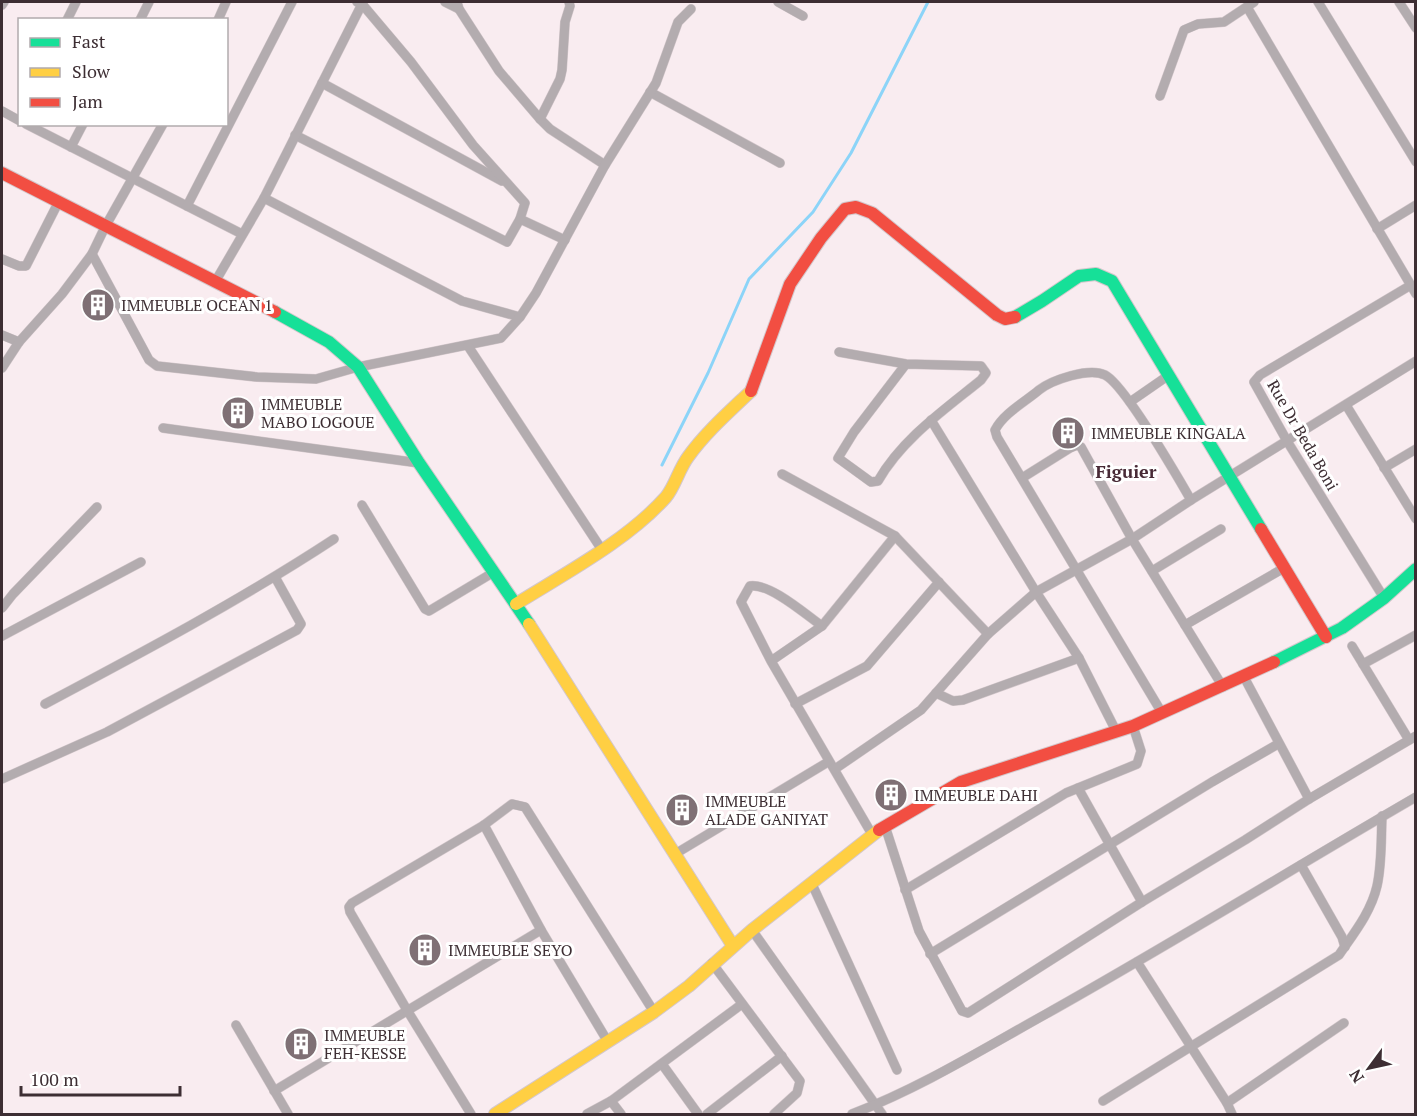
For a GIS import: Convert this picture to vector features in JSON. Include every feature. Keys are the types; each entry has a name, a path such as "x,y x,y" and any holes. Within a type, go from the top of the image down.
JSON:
{"street":[{"path":"68,18 76,2"},
{"path":"141,18 149,2"},
{"path":"219,18 226,2"},
{"path":"187,206 292,2"},
{"path":"215,282 264,198 295,135 322,82 361,2 411,62 473,145 525,203 520,219 507,242 295,135"},
{"path":"446,2 458,5 499,71 540,119 550,129 605,165"},
{"path":"540,119 560,79 569,2"},
{"path":"778,2 803,16"},
{"path":"1318,2 1416,162"},
{"path":"1399,2 1416,28"},
{"path":"1160,96 1184,30 1198,24 1224,22 1250,4 1413,289"},
{"path":"92,254 149,360 157,366 257,376 316,379 358,367 501,338 520,317 536,293 605,165 656,83 678,22 691,9"},
{"path":"322,82 511,186"},
{"path":"650,92 780,163"},
{"path":"2,111 18,117"},
{"path":"30,126 242,234"},
{"path":"71,147 82,126"},
{"path":"2,368 19,342 62,294 92,254 162,126"},
{"path":"2,173 303,326 329,342 358,367 419,463 516,604 733,946"},
{"path":"264,198 462,301 520,317"},
{"path":"2,259 19,266 26,266 58,203"},
{"path":"1377,229 1416,205"},
{"path":"516,604 602,550 641,520 667,496 686,459 710,429 752,390 790,284 821,238 845,208 856,207 873,213 1006,320 1028,310 1079,276 1089,272 1097,273 1112,281 1326,637"},
{"path":"520,219 565,240"},
{"name":"Rue Dr Beda Boni","path":"1384,598 1287,441 1254,382 1260,375 1413,289"},
{"path":"2,335 19,342"},
{"path":"468,346 602,550"},
{"path":"840,352 906,364 981,366 986,373 981,380 931,420 889,461 878,481 871,482 838,458 854,432 906,364"},
{"path":"675,854 832,765 921,710 988,634 1036,592 1132,539 1416,361"},
{"path":"1162,713 996,436 995,430 1008,415 1046,386 1076,375 1093,373 1105,375 1130,402 1191,500"},
{"path":"1130,402 1169,375"},
{"path":"1346,405 1416,519"},
{"path":"931,420 1079,658 1116,731"},
{"path":"164,429 419,463"},
{"path":"1022,478 1070,448 1077,445 1081,447 1132,539 1223,687"},
{"path":"1384,468 1416,449"},
{"path":"782,474 895,536 988,634"},
{"path":"362,505 425,609 429,611 494,573"},
{"path":"2,608 97,507"},
{"path":"1152,571 1221,529"},
{"path":"771,661 822,626 895,536"},
{"path":"45,704 150,649 275,578 334,539"},
{"path":"2,636 141,562"},
{"path":"1185,625 1284,568"},
{"path":"495,1114 654,1012 689,986 733,946 885,826 961,782 1133,726 1244,677 1326,637 1384,598 1416,569"},
{"path":"2,779 107,732 297,630 301,624 298,616 275,578"},
{"path":"795,704 867,666 939,582"},
{"path":"822,626 776,594 758,585 750,586 741,602 795,704 873,836"},
{"path":"1363,664 1416,635"},
{"path":"885,826 919,931 962,1011 968,1013 1142,902 1412,738 1352,646"},
{"path":"936,693 953,701 963,700 1079,658"},
{"path":"1244,677 1309,799"},
{"path":"905,890 1066,793 1137,764 1141,751 1133,726"},
{"path":"930,954 1278,744"},
{"path":"1078,788 1142,902"},
{"path":"852,1114 937,1075 1137,962 1416,797"},
{"path":"471,1114 407,1010 349,907 352,903 484,825 512,804 525,807 654,1012"},
{"path":"1103,1101 1339,955 1366,914 1377,886 1382,816"},
{"path":"484,825 541,930 608,1042"},
{"path":"1301,865 1342,937 1345,947"},
{"path":"812,884 897,1070"},
{"path":"274,1091 541,930"},
{"path":"753,930 882,1114"},
{"path":"1137,962 1232,1114"},
{"path":"712,963 800,1081 797,1093 774,1114"},
{"path":"586,1114 611,1101 742,1004"},
{"path":"1227,1103 1344,1023"},
{"path":"236,1025 288,1114"},
{"path":"707,1114 782,1056"},
{"path":"662,1064 698,1114"},
{"path":"611,1101 621,1114"}],"waterway":[{"path":"662,465 708,373 749,279 813,212 851,153 928,2"}],"traffic: fast":[{"path":"1015,317 1079,276 1096,274 1112,281 1261,529"},
{"path":"275,312 329,342 358,367 419,463 529,624"},
{"path":"1274,662 1342,628 1384,598 1416,569"}],"traffic: slow":[{"path":"516,604 595,555 651,513 669,493 695,448 718,422 751,391"},
{"path":"529,624 733,946"},
{"path":"495,1114 654,1012 689,986 752,930 879,830"}],"traffic: jam":[{"path":"2,173 275,312"},
{"path":"751,391 790,284 821,238 845,209 856,207 872,213 997,315 1005,319 1015,317"},
{"path":"1261,529 1326,637"},
{"path":"879,830 961,782 1133,726 1274,662"}],"place":[{"name":"IMMEUBLE OCEAN 1","path":"98,305"},
{"name":"IMMEUBLE MABO LOGOUE","path":"238,413"},
{"name":"IMMEUBLE KINGALA","path":"1068,433"},
{"name":"IMMEUBLE DAHI","path":"891,795"},
{"name":"IMMEUBLE ALADE GANIYAT","path":"682,810"},
{"name":"IMMEUBLE SEYO","path":"425,950"},
{"name":"IMMEUBLE FEH-KESSE","path":"301,1044"}],"district":[{"name":"Figuier","path":"1126,472"}]}
